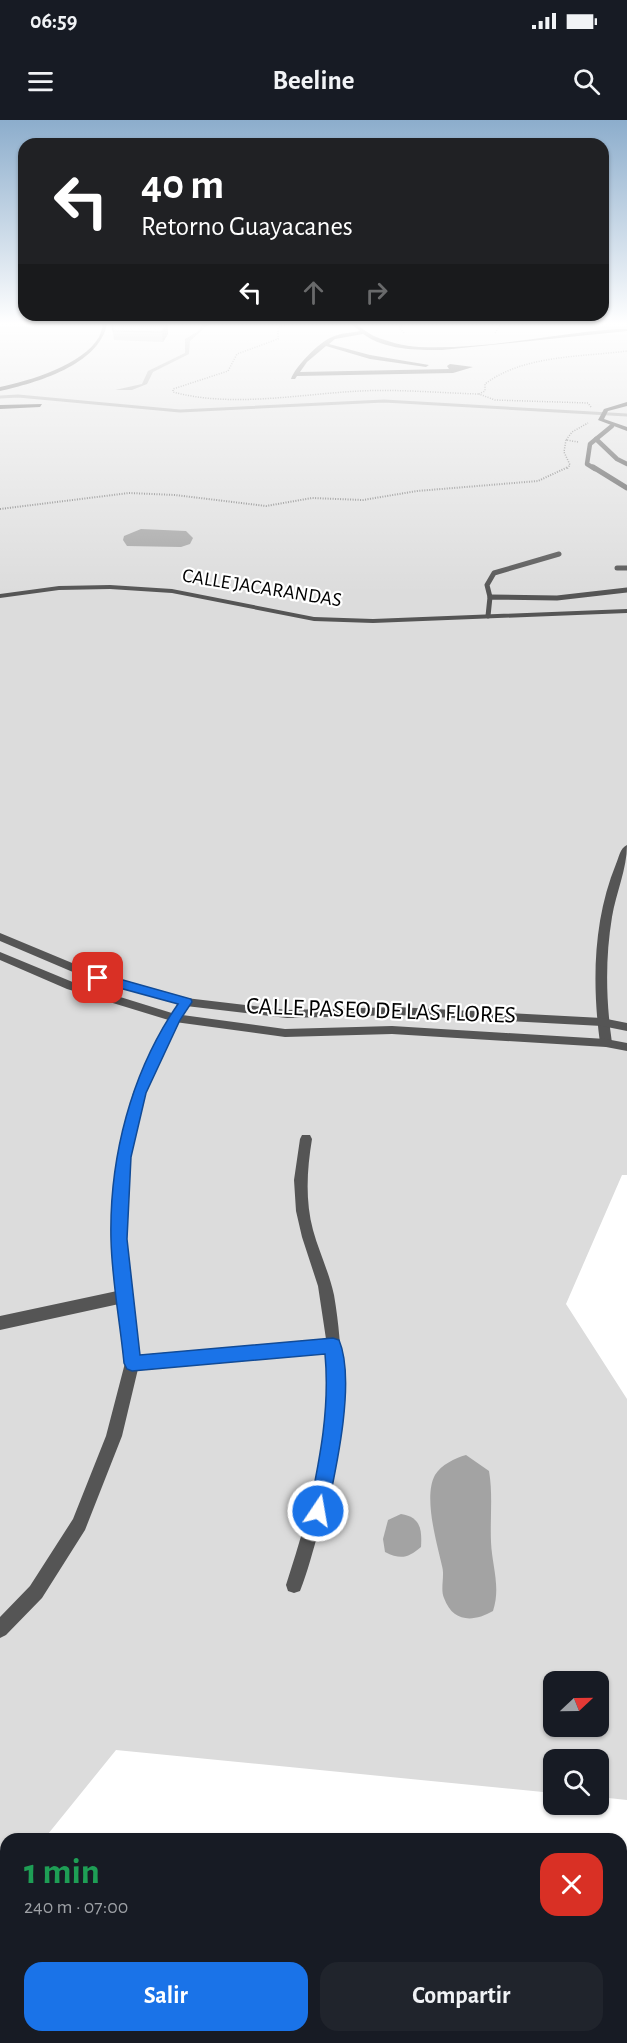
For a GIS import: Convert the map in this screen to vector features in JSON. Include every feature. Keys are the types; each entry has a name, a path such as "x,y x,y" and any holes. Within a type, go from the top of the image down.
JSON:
{"street":[{"path":"604,414 601,420 612,426 627,429"},
{"name":"CALLE JACARANDAS","path":"0,596 59,588 110,587 172,591 314,619 373,621 627,611"},
{"path":"606,1043 602,1022 603,938 620,863 627,848"},
{"name":"CALLE PASEO DE LAS FLORES","path":"0,938 98,978 186,1002 288,1014 397,1011 602,1022 627,1027"},
{"name":"CALLE PASEO DE LAS FLORES","path":"0,956 71,986 175,1018 285,1033 392,1030 606,1043 627,1047"},
{"path":"0,1629 36,1592 80,1524 114,1436 132,1363 119,1239 124,1157 139,1093 175,1018 186,1002"},
{"path":"294,1585 318,1511 333,1440 336,1388 325,1285 304,1222 299,1179 306,1139"},
{"path":"0,1323 124,1296"},
{"path":"132,1363 333,1345"}],"lane":[{"path":"612,426 590,444 587,464 627,488"},
{"path":"596,439 617,459 627,464"},
{"path":"489,616 490,597 487,585 494,573 559,554"},
{"path":"616,568 627,568"},
{"path":"490,597 557,598 627,590"}],"path":[{"path":"0,509 129,494 175,495 266,506 312,498 363,500 417,491 538,481 565,471 570,465 564,452 566,440 572,432 590,422"},
{"path":"566,440 590,444"}],"shaded area":[{"path":"0,414 627,414 627,1175 622,1175 566,1304 627,1399 627,1800 609,1798 609,1749 543,1749 543,1792 116,1750 49,1833 0,1833"},
{"path":"141,529 186,531 193,538 190,544 181,547 127,546 123,540 124,536"},
{"path":"466,1455 489,1471 491,1542 496,1585 493,1611 472,1618 458,1616 444,1598 443,1570 434,1533 430,1495 435,1475 441,1468"},
{"path":"401,1514 413,1518 419,1525 421,1541 421,1547 404,1557 385,1552 383,1539 388,1520"}],"waterway":[{"path":"605,414 627,415"}],"route":[{"path":"98,978 186,1002 175,1018 139,1093 124,1157 119,1239 132,1363 333,1345 336,1388 333,1440 318,1511"}]}
